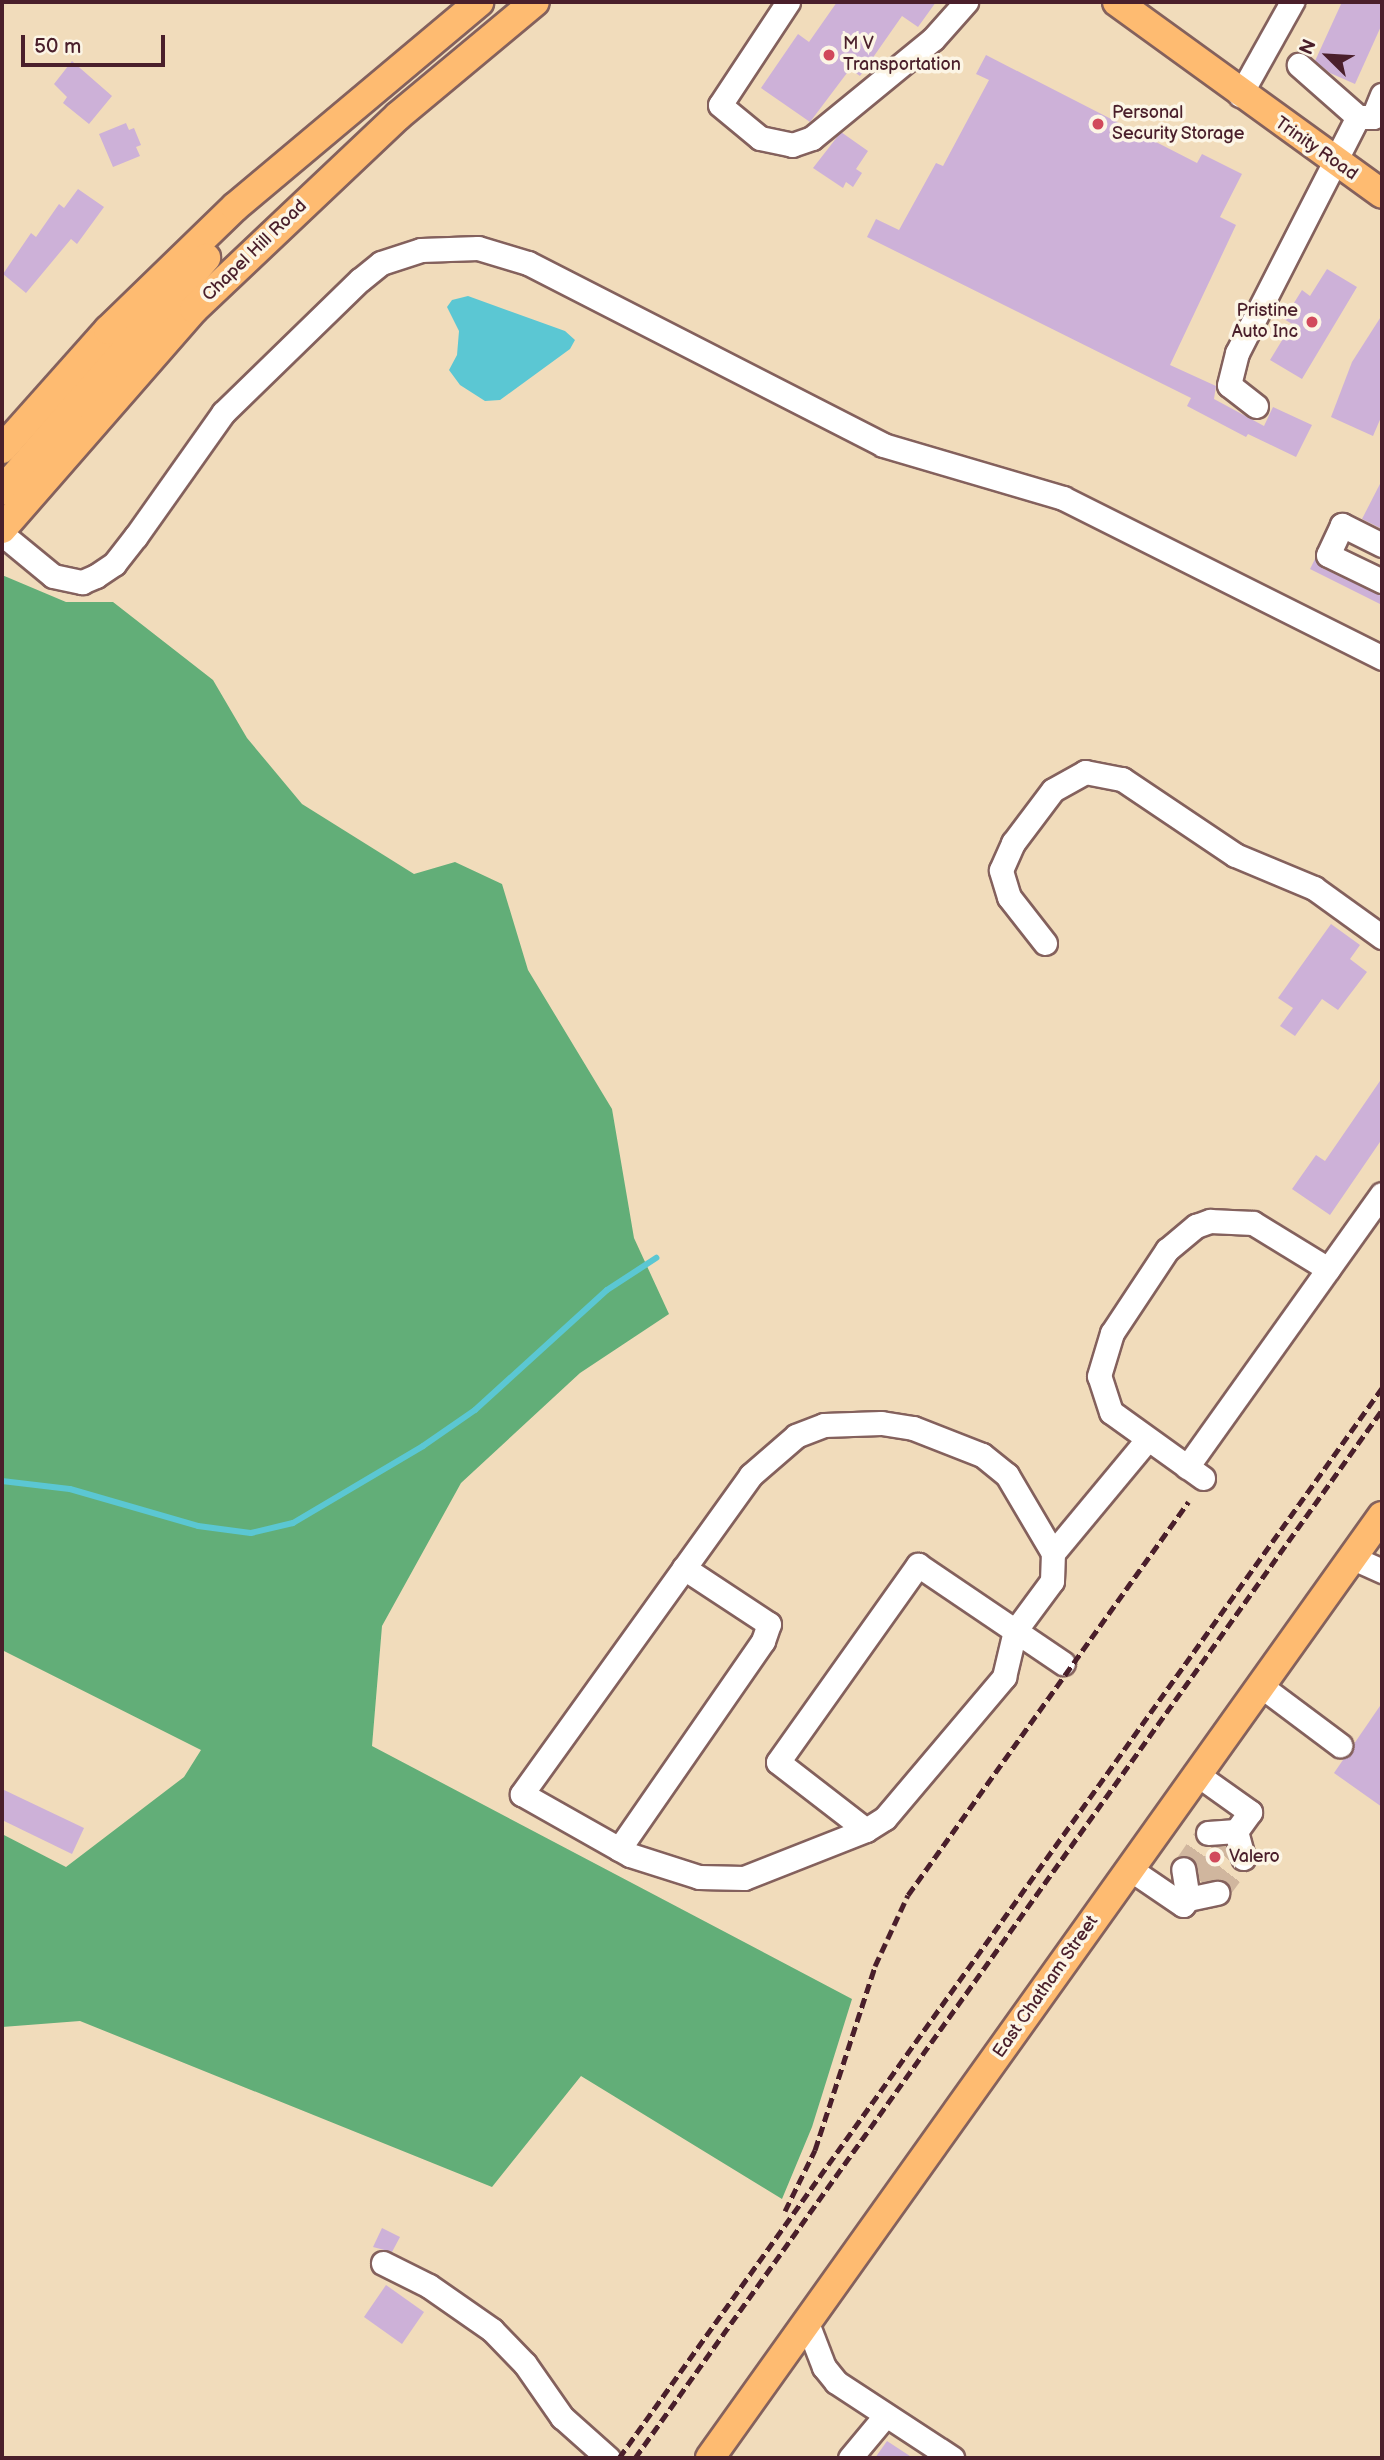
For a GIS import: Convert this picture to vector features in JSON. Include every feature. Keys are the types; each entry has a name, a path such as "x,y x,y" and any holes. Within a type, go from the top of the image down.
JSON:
{"main road":[{"path":"2,449 108,330 268,179 479,2"},
{"name":"Chapel Hill Road","path":"2,531 194,309 398,116 535,2"},
{"name":"Trinity Road","path":"1117,2 1240,95 1382,194"},
{"path":"2,491 200,265 268,179"},
{"name":"East Chatham Street","path":"710,2458 1382,1516"}],"street":[{"path":"788,2 720,104 760,138 792,145 812,138 933,39 966,2"},
{"path":"1240,95 1292,2"},
{"path":"1299,65 1358,117 1373,117 1382,95"},
{"path":"1256,406 1229,385 1237,352 1358,117"},
{"path":"2,531 53,576 82,582 96,576 114,564 129,545 223,412 360,280 381,263 421,250 478,248 528,263 883,444 1063,498 1382,658"},
{"path":"1382,545 1342,525 1328,555 1382,581"},
{"path":"1045,943 1009,897 1001,870 1013,843 1053,790 1085,772 1122,779 1236,855 1314,888 1382,937"},
{"path":"1328,1269 1265,1229 1241,1220 1210,1221 1180,1237 1111,1333 1102,1355 1099,1376 1104,1398 1111,1412 1146,1441 1195,1472 1328,1269 1382,1194"},
{"path":"849,1421 913,1428 982,1455 1011,1481 1053,1553 1052,1581 1015,1631 1004,1677 894,1809 866,1830 744,1878 699,1877 660,1868 619,1849 522,1794 765,1458 796,1436 849,1421"},
{"path":"1053,1553 1146,1441"},
{"path":"1353,1558 1382,1571"},
{"path":"866,1830 778,1762 918,1565 1063,1663"},
{"path":"619,1849 763,1641 769,1623 684,1568"},
{"path":"1261,1686 1340,1745"},
{"path":"1198,1775 1250,1812 1228,1842"},
{"path":"1130,1869 1183,1905 1197,1885"},
{"path":"383,2263 429,2286 492,2330 525,2364 562,2417 608,2458"},
{"path":"807,2323 824,2367 836,2382 952,2458"},
{"path":"850,2458 885,2416"}],"green space":[{"path":"2,575 66,602 113,602 213,680 247,738 302,804 414,874 455,862 502,884 528,970 612,1109 634,1238 669,1314 580,1373 461,1483 382,1626 372,1746 852,1999 812,2127 782,2199 581,2076 492,2187 80,2021 2,2027 2,1834 66,1867 184,1777 201,1750 2,1650"}],"water":[{"path":"468,296 565,331 575,340 570,349 500,400 485,401 460,385 449,370 457,355 459,331 447,307 452,300"}],"building":[{"name":"M V Transportation","path":"837,2 936,2 918,27 902,16 860,76 850,69 810,122 761,88 798,34 809,42"},
{"path":"1342,2 1382,2 1382,24 1355,84 1330,73 1315,61"},
{"path":"986,55 1197,163 1202,154 1242,174 1220,217 1236,225 1170,365 1216,386 1214,399 1264,426 1273,407 1312,425 1296,457 1248,434 1246,437 1187,406 1191,398 867,237 876,219 899,230 936,163 943,166 989,80 976,74"},
{"path":"72,61 112,96 89,124 63,103 67,97 54,84"},
{"path":"126,123 129,130 134,128 141,145 136,147 140,156 113,167 99,134"},
{"path":"841,132 868,151 856,169 862,173 853,187 846,182 843,188 813,168"},
{"path":"78,189 104,207 77,244 71,239 26,293 3,274 31,233 36,237 59,204 64,208"},
{"name":"Pristine Auto Inc","path":"1327,269 1357,287 1302,379 1270,360 1292,324 1284,319 1302,290 1310,296"},
{"path":"1382,315 1382,415 1373,436 1331,417 1352,362"},
{"path":"1382,480 1382,529 1362,519"},
{"path":"1315,559 1322,568 1382,595 1382,605 1310,569"},
{"path":"1331,924 1360,945 1350,959 1367,972 1338,1010 1322,999 1295,1036 1280,1026 1293,1008 1278,998"},
{"path":"1382,1078 1382,1139 1330,1215 1292,1189 1316,1155 1325,1161"},
{"path":"1382,1703 1382,1807 1334,1773"},
{"path":"2,1789 84,1828 72,1854 2,1820"},
{"path":"382,2228 400,2237 392,2252 373,2247"},
{"path":"386,2285 424,2312 402,2344 364,2317"},
{"path":"887,2441 913,2458 875,2458"}],"waterway":[{"path":"2,1481 70,1489 198,1526 251,1533 293,1523 423,1446 475,1410 607,1290 656,1258"}],"tunnel":[{"path":"1183,1869 1208,1833"},
{"path":"1201,1881 1226,1846"},
{"path":"1217,1893 1243,1858"}],"railway":[{"path":"619,2458 1382,1388"},
{"path":"635,2458 1382,1410"},
{"path":"785,2211 815,2150 875,1966 908,1895 1188,1502"}],"place":[{"name":"M V Transportation","path":"829,55"},
{"name":"Personal Security Storage","path":"1098,124"},
{"name":"Pristine Auto Inc","path":"1312,322"},
{"name":"Valero","path":"1215,1857"}]}
